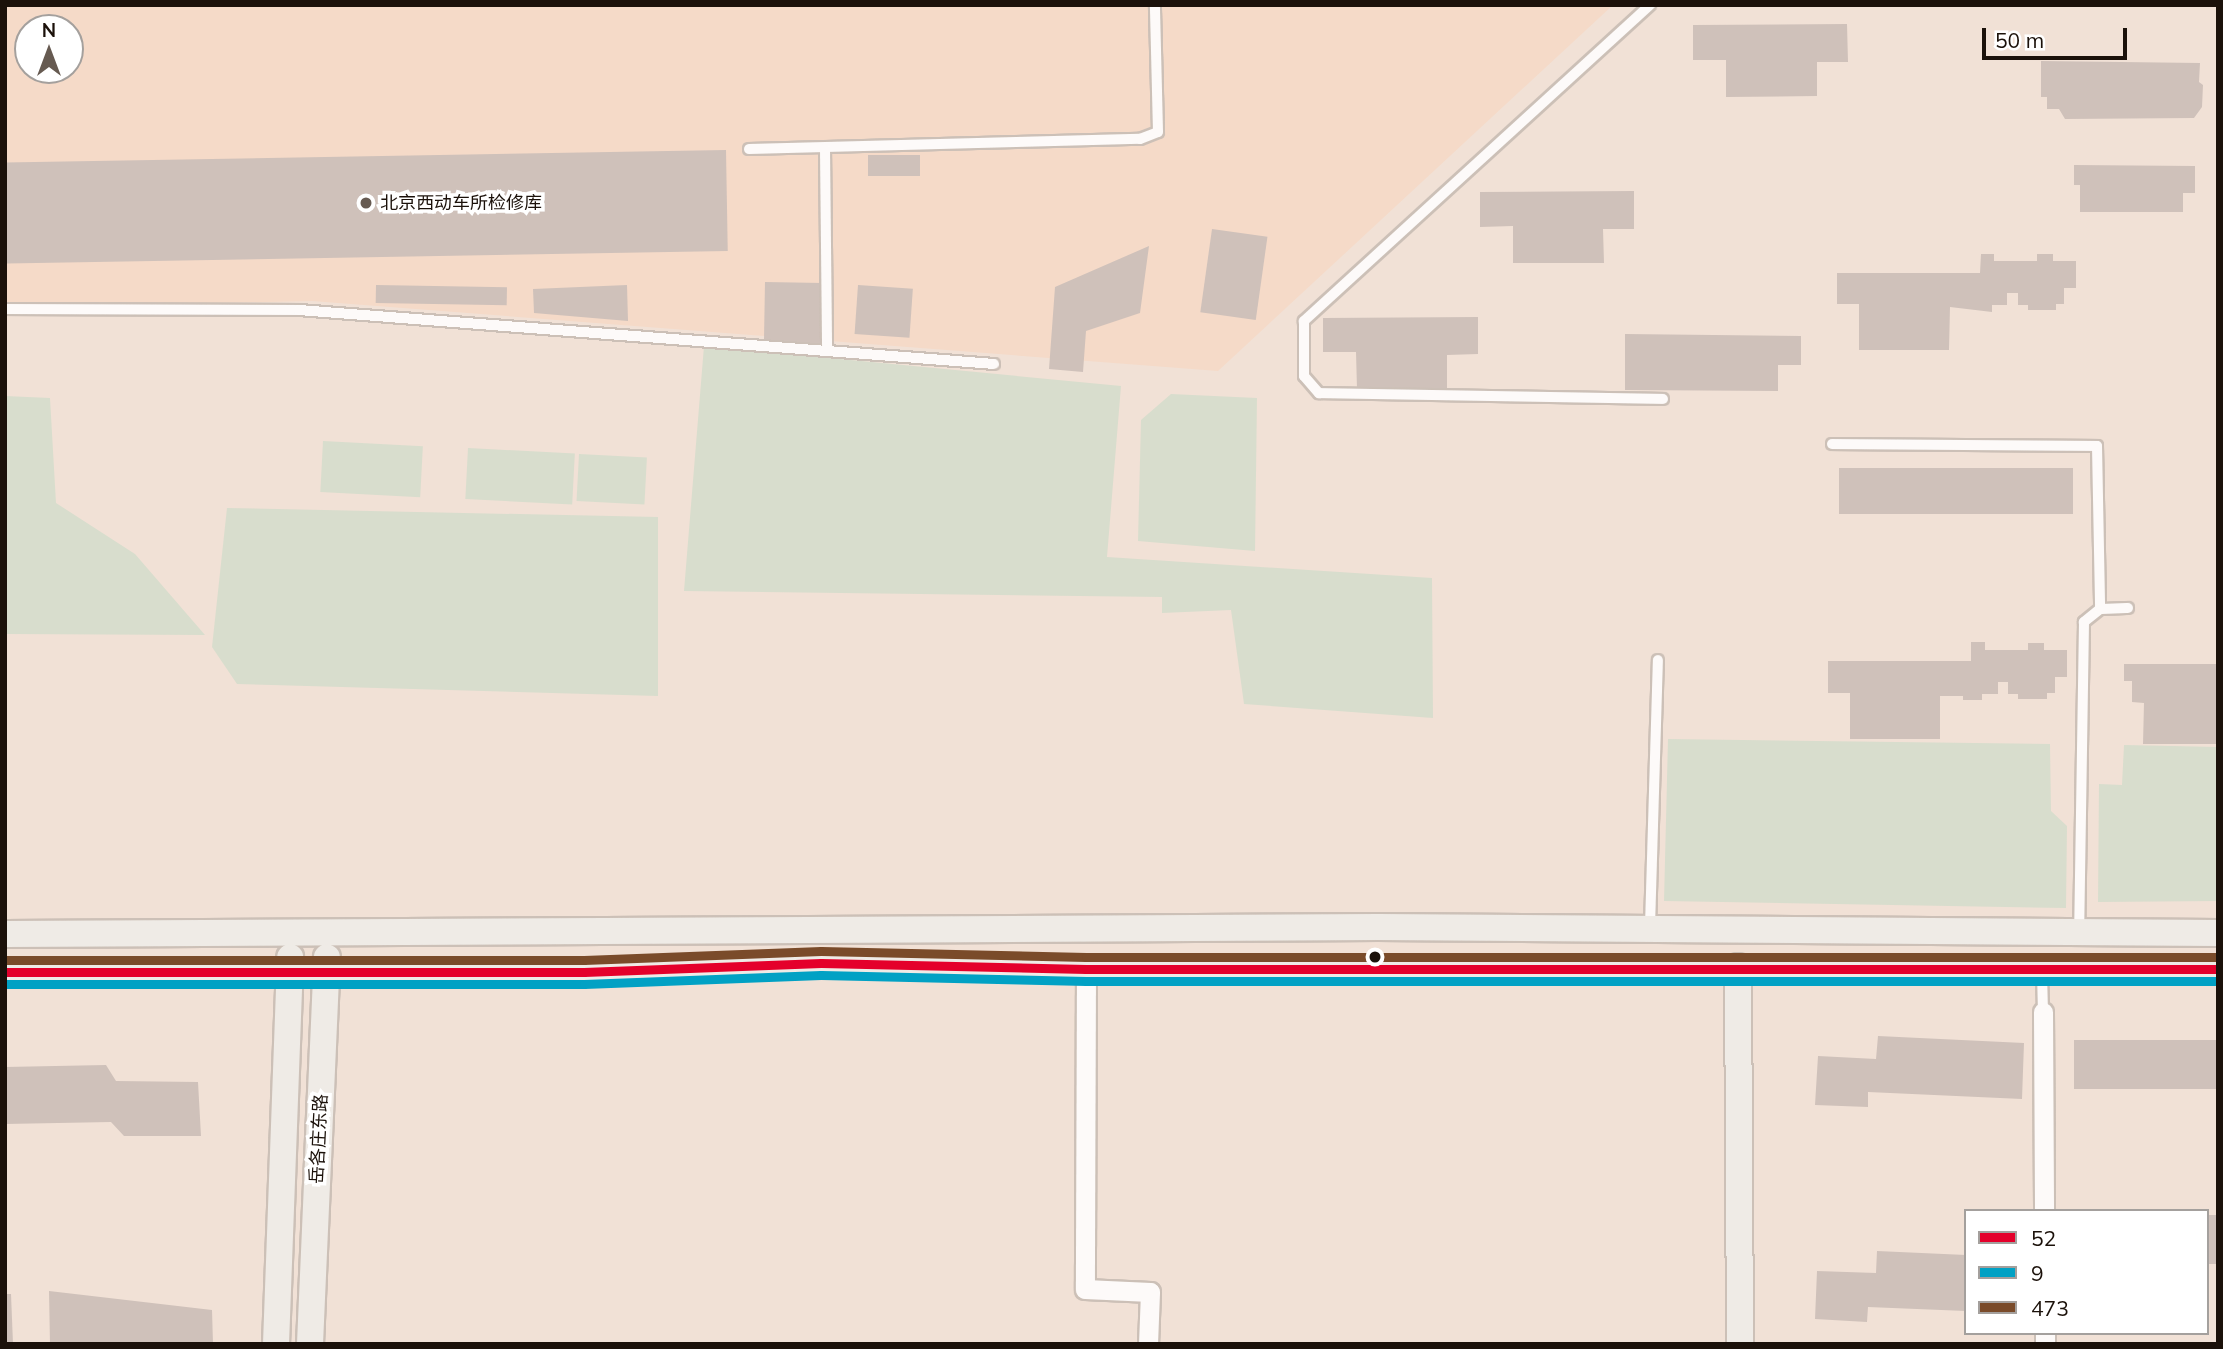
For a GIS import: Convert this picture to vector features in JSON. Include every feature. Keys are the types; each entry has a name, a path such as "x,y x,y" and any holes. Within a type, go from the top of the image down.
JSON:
{"main road":[{"path":"5,934 1378,927 2218,933"},
{"name":"岳各庄东路","path":"276,1344 290,934"},
{"name":"岳各庄东路","path":"310,1344 327,934"},
{"path":"5,972 584,972 821,963 1086,968 2218,969"},
{"path":"1738,967 1740,1344"}],"street":[{"path":"1086,968 1084,1289 1150,1292 1148,1344"},
{"path":"2043,1012 2044,1209"}],"lane":[{"path":"748,149 1140,139 1158,132 1155,5"},
{"path":"1650,5 1304,321 1304,376 1319,393 1662,399"},
{"path":"825,149 827,349"},
{"path":"5,309 299,310 994,364"},
{"path":"1832,443 2097,446 2100,609"},
{"path":"2079,932 2084,622 2100,609 2128,608"},
{"path":"1650,930 1658,660"},
{"path":"2042,968 2043,1012"}],"shaded area":[{"path":"5,5 1613,5 1218,371 312,301 5,307"}],"green space":[{"path":"704,346 1121,386 1107,557 1432,578 1433,718 1244,704 1231,610 1162,613 1162,597 684,591"},
{"path":"1171,394 1257,398 1255,551 1138,541 1141,420"},
{"path":"5,396 50,398 56,503 135,554 205,635 5,634"},
{"path":"323,441 423,446 420,497 320,492"},
{"path":"468,448 575,454 572,505 465,499"},
{"path":"579,454 647,458 644,504 577,501"},
{"path":"227,508 658,517 658,696 237,684 212,647"},
{"path":"1668,739 2050,744 2051,811 2067,826 2066,908 1664,901"},
{"path":"2124,745 2218,747 2218,901 2098,902 2099,784 2122,785"}],"building":[{"path":"1847,24 1848,62 1817,62 1817,96 1726,97 1726,60 1693,60 1693,25"},
{"path":"2041,61 2200,63 2202,107 2194,118 2065,119 2059,109 2047,109 2047,97 2041,97"},
{"name":"北京西动车所检修库","path":"726,150 728,251 7,264 5,163"},
{"path":"868,155 920,155 920,176 868,176"},
{"path":"2074,165 2195,166 2195,193 2183,193 2183,212 2080,212 2080,185 2074,185"},
{"path":"1634,191 1634,229 1603,229 1604,263 1513,263 1513,226 1480,227 1480,192"},
{"path":"1212,229 1267,237 1256,320 1200,312"},
{"path":"1149,246 1140,313 1086,331 1083,372 1049,369 1055,287"},
{"path":"1981,254 1994,254 1994,261 2037,261 2037,254 2053,254 2053,261 2076,261 2076,288 2064,288 2064,304 2056,304 2056,310 2028,310 2028,305 2018,305 2018,293 2007,293 2007,305 1992,305 1992,312 1950,307 1949,350 1859,350 1859,304 1837,304 1837,273 1980,273"},
{"path":"765,282 823,283 822,346 764,345"},
{"path":"376,285 507,287 507,305 376,303"},
{"path":"627,285 628,321 534,313 533,289"},
{"path":"858,285 913,289 909,338 855,334"},
{"path":"1478,317 1478,354 1447,355 1447,388 1357,389 1356,352 1323,352 1323,318"},
{"path":"1625,334 1801,336 1801,365 1778,365 1778,391 1625,390"},
{"path":"1839,468 2073,468 2073,514 1839,514"},
{"path":"1971,642 1985,642 1985,650 2028,650 2028,643 2044,643 2044,650 2067,650 2067,677 2055,677 2055,693 2047,693 2047,699 2018,699 2018,694 2008,694 2008,682 1998,682 1998,694 1982,694 1982,700 1963,700 1963,696 1940,696 1940,739 1850,739 1850,693 1828,693 1828,661 1971,661"},
{"path":"2124,664 2218,664 2218,744 2143,744 2144,703 2132,702 2132,681 2124,681"},
{"path":"1878,1036 2024,1043 2022,1099 1868,1092 1868,1107 1815,1105 1818,1056 1876,1059"},
{"path":"2074,1040 2218,1040 2218,1089 2074,1089"},
{"path":"106,1065 116,1081 198,1082 201,1136 124,1136 111,1122 5,1124 5,1067"},
{"path":"2209,1215 2218,1215 2218,1264 2209,1264"},
{"path":"1877,1251 1964,1255 1964,1311 1868,1307 1867,1322 1815,1319 1817,1271 1876,1273"},
{"path":"49,1291 212,1310 213,1344 50,1344"},
{"path":"5,1294 11,1294 13,1344 5,1344"}],"transit line":[{"name":"473","path":"5,960 584,960 821,951 1086,957 2218,957"},
{"name":"52","path":"5,972 584,972 821,963 1086,969 2218,969"},
{"name":"9","path":"5,984 584,984 821,975 1086,981 2218,981"}],"place":[{"name":"北京西动车所检修库","path":"366,203"}]}
